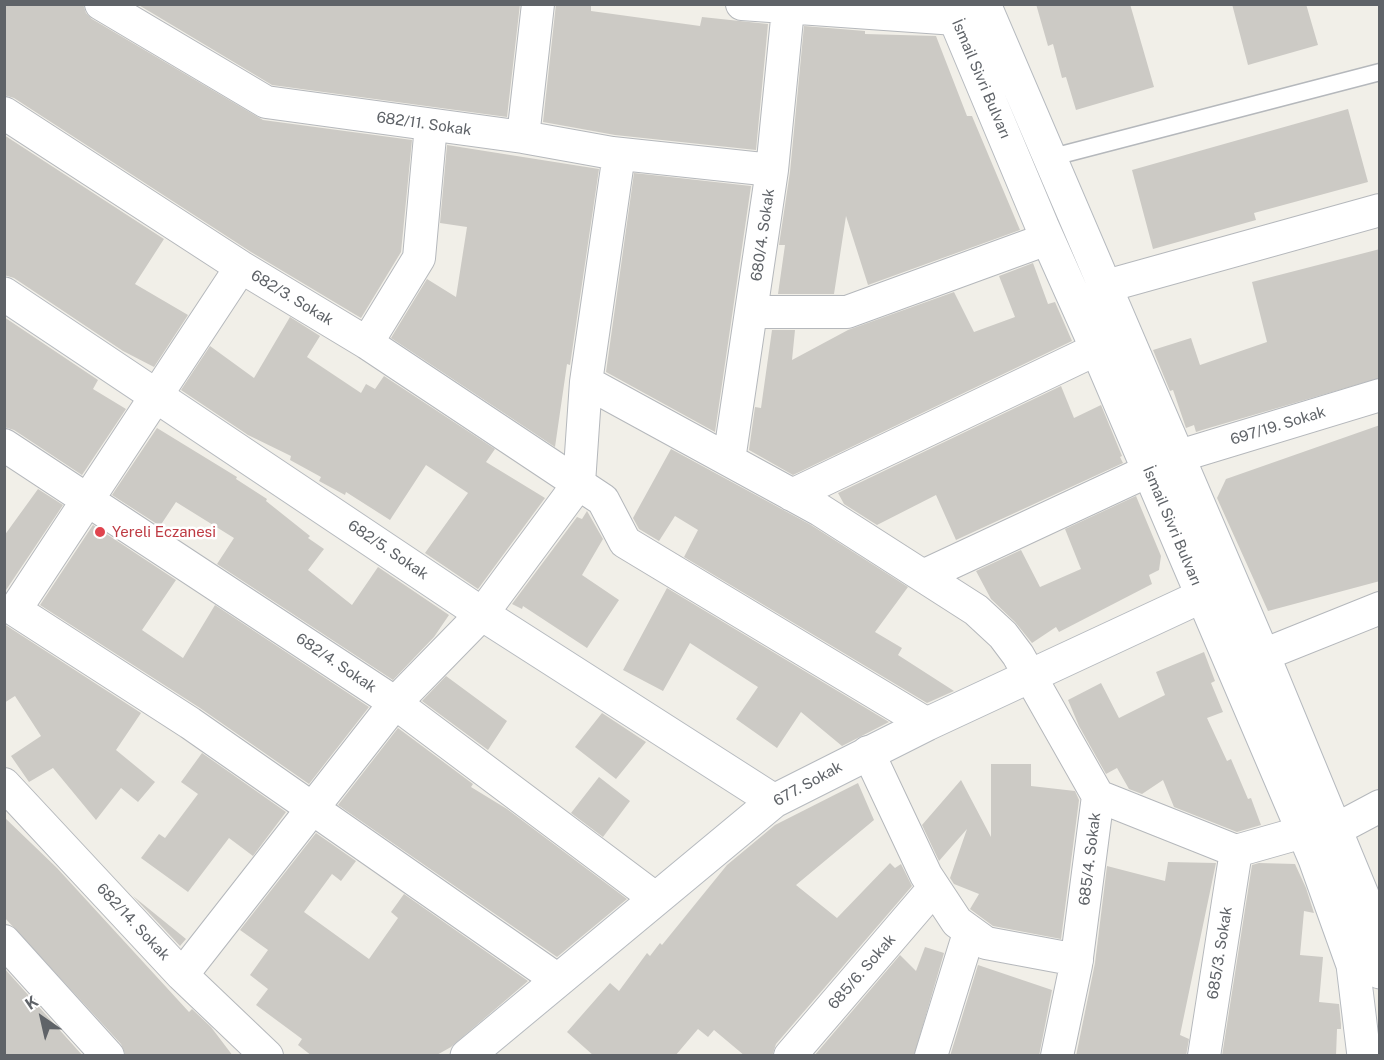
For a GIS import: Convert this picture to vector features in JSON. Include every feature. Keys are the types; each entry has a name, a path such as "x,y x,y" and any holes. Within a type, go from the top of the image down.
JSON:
{"main road":[{"name":"İsmail Sivri Bulvarı","path":"963,9 1049,158 1103,287 1162,464 1202,596 1315,859 1353,965 1364,1056"},
{"name":"İsmail Sivri Bulvarı","path":"963,9 1047,239 1097,349 1162,464 1263,655 1363,897 1379,971"},
{"name":"682/5. Sokak","path":"4,294 482,614 774,801"},
{"name":"677. Sokak","path":"477,1053 558,980 774,801 868,752 1031,678 1202,596"}],"street":[{"name":"682/11. Sokak","path":"101,4 266,102 524,137 619,154 772,170"},
{"path":"524,137 538,4"},
{"path":"742,4 788,9 963,9"},
{"name":"680/4. Sokak","path":"729,460 772,170 788,9"},
{"name":"682/3. Sokak","path":"4,113 241,267 367,344 579,483 603,500 625,542 927,724"},
{"path":"367,344 419,258 431,125"},
{"path":"182,975 311,807 395,703 482,614 579,483 586,382 619,154"},
{"path":"1103,287 1380,210"},
{"path":"752,312 847,312 1047,239"},
{"path":"241,267 15,610 190,723 558,980"},
{"path":"792,495 1097,349"},
{"name":"685/4. Sokak","path":"586,382 792,495 923,576 990,622 1018,655 1098,796 1077,960 1057,1056"},
{"name":"697/19. Sokak","path":"923,576 1162,464 1380,395"},
{"name":"682/4. Sokak","path":"4,445 395,703 655,898"},
{"path":"1263,655 1380,608"},
{"path":"868,752 934,888 952,916 969,933 986,943 1077,960"},
{"name":"682/14. Sokak","path":"4,784 182,975 267,1056"},
{"path":"1098,796 1236,851 1303,832"},
{"path":"1335,830 1380,806"},
{"name":"685/3. Sokak","path":"1204,1056 1236,851"},
{"name":"685/6. Sokak","path":"790,1056 934,888"},
{"path":"931,1056 969,933"},
{"path":"4,941 108,1056"}],"lane":[{"path":"1049,158 1380,72"}],"building":[{"path":"4,4 83,4 86,13 92,19 263,120 412,140 401,252 361,318 251,252 14,98 4,95"},
{"path":"137,4 520,4 507,117 272,85"},
{"path":"556,4 591,4 591,11 700,26 702,17 768,24 756,150 615,135 543,122"},
{"path":"1036,4 1130,4 1154,87 1076,110 1066,77 1062,78 1053,44 1048,46"},
{"path":"1232,4 1306,4 1318,45 1248,65"},
{"path":"804,26 865,31 865,34 936,36 967,116 972,116 1020,230 868,285 846,216 834,294 778,294 785,245 779,245 790,172"},
{"path":"1348,109 1368,182 1254,213 1256,220 1153,249 1132,170"},
{"path":"4,135 164,239 135,284 188,315 154,367 123,351 14,278 4,275"},
{"path":"447,145 599,169 570,365 567,364 555,447 391,338 427,279 456,297 467,227 440,223"},
{"path":"634,173 751,186 715,432 606,372"},
{"path":"1380,249 1380,378 1196,432 1194,425 1186,428 1173,390 1170,391 1153,350 1191,338 1200,365 1267,342 1252,282"},
{"path":"1033,263 1048,304 1055,302 1072,341 793,475 749,450 755,407 761,408 772,330 795,330 792,360 848,330 954,292 974,332 1015,317 999,276"},
{"path":"4,317 98,380 93,389 126,409 82,475 14,430 4,427"},
{"path":"290,317 320,336 307,357 361,393 366,384 375,389 384,376 495,449 486,462 545,498 478,589 425,553 468,493 426,465 390,520 346,492 345,495 319,481 321,477 290,460 291,456 248,435 181,390 210,346 254,378"},
{"path":"1061,386 1074,418 1101,405 1123,463 956,540 936,495 877,525 844,504 838,493"},
{"path":"1380,425 1380,581 1268,611 1217,498 1226,479"},
{"path":"157,428 237,477 236,479 267,499 266,501 310,536 308,538 324,549 308,570 352,605 378,567 449,615 434,637 393,680 217,564 234,538 176,502 160,526 112,495"},
{"path":"671,449 811,525 908,587 875,632 902,648 898,655 954,691 927,703 684,557 698,530 675,516 659,541 639,529 633,518"},
{"path":"38,489 63,505 4,593 4,536"},
{"path":"1136,496 1161,556 1159,570 1149,575 1152,584 1059,632 1056,627 1032,643 1015,622 991,599 976,571 1021,550 1040,587 1081,569 1065,529"},
{"path":"587,511 603,539 582,575 619,600 587,648 523,606 522,609 512,604 577,517 582,519"},
{"path":"93,525 176,580 142,630 183,658 215,605 369,707 309,784 200,708 40,605"},
{"path":"667,588 889,722 842,746 801,712 777,748 736,719 758,687 690,643 663,691 623,670"},
{"path":"4,624 141,713 116,750 155,782 138,802 121,788 96,820 53,768 29,782 11,756 41,736 15,696 4,703"},
{"path":"1204,652 1215,681 1211,683 1223,712 1207,718 1227,761 1231,759 1248,799 1251,798 1261,825 1237,832 1174,807 1163,780 1142,794 1129,789 1117,768 1106,774 1079,726 1068,700 1101,683 1119,718 1165,695 1156,672"},
{"path":"446,676 507,721 488,750 422,701"},
{"path":"602,713 646,742 616,779 575,747"},
{"path":"398,728 473,784 471,787 507,809 627,899 557,957 338,805"},
{"path":"202,753 286,812 253,856 229,838 188,892 141,858 159,834 165,838 198,794 181,782"},
{"path":"991,764 1031,764 1031,786 1075,791 1079,800 1061,939 993,926 970,909 979,894 954,884 950,878 967,829 939,861 922,825 961,780 991,837"},
{"path":"599,777 630,801 603,837 571,813"},
{"path":"858,783 874,820 796,885 837,918 890,863 895,868 901,864 912,886 776,1044 772,1056 745,1056 714,1030 708,1037 698,1029 675,1056 594,1056 567,1032 610,983 619,991 647,953 650,956 660,943 662,945 727,865 775,825"},
{"path":"4,817 57,868 189,1012 192,1009 211,1027 233,1056 126,1056 121,1044 4,917"},
{"path":"316,833 356,861 341,881 332,874 304,912 369,959 398,918 391,912 404,894 528,981 451,1047 435,1056 312,1056 298,1045 302,1039 256,1005 268,989 250,975 268,950 240,930"},
{"path":"1168,862 1216,863 1180,1035 1189,1039 1186,1056 1076,1056 1095,963 1107,866 1165,881"},
{"path":"1259,863 1295,864 1306,888 1314,913 1304,911 1300,955 1323,957 1319,1002 1339,1004 1341,1029 1337,1029 1336,1056 1222,1056 1252,865"},
{"path":"133,896 186,939 180,946"},
{"path":"925,947 944,953 914,1056 814,1056 900,955 916,971"},
{"path":"978,965 1052,990 1039,1056 950,1056"},
{"path":"4,968 83,1056 4,1056"}],"place":[{"name":"Yereli Eczanesi","path":"100,532"}]}
